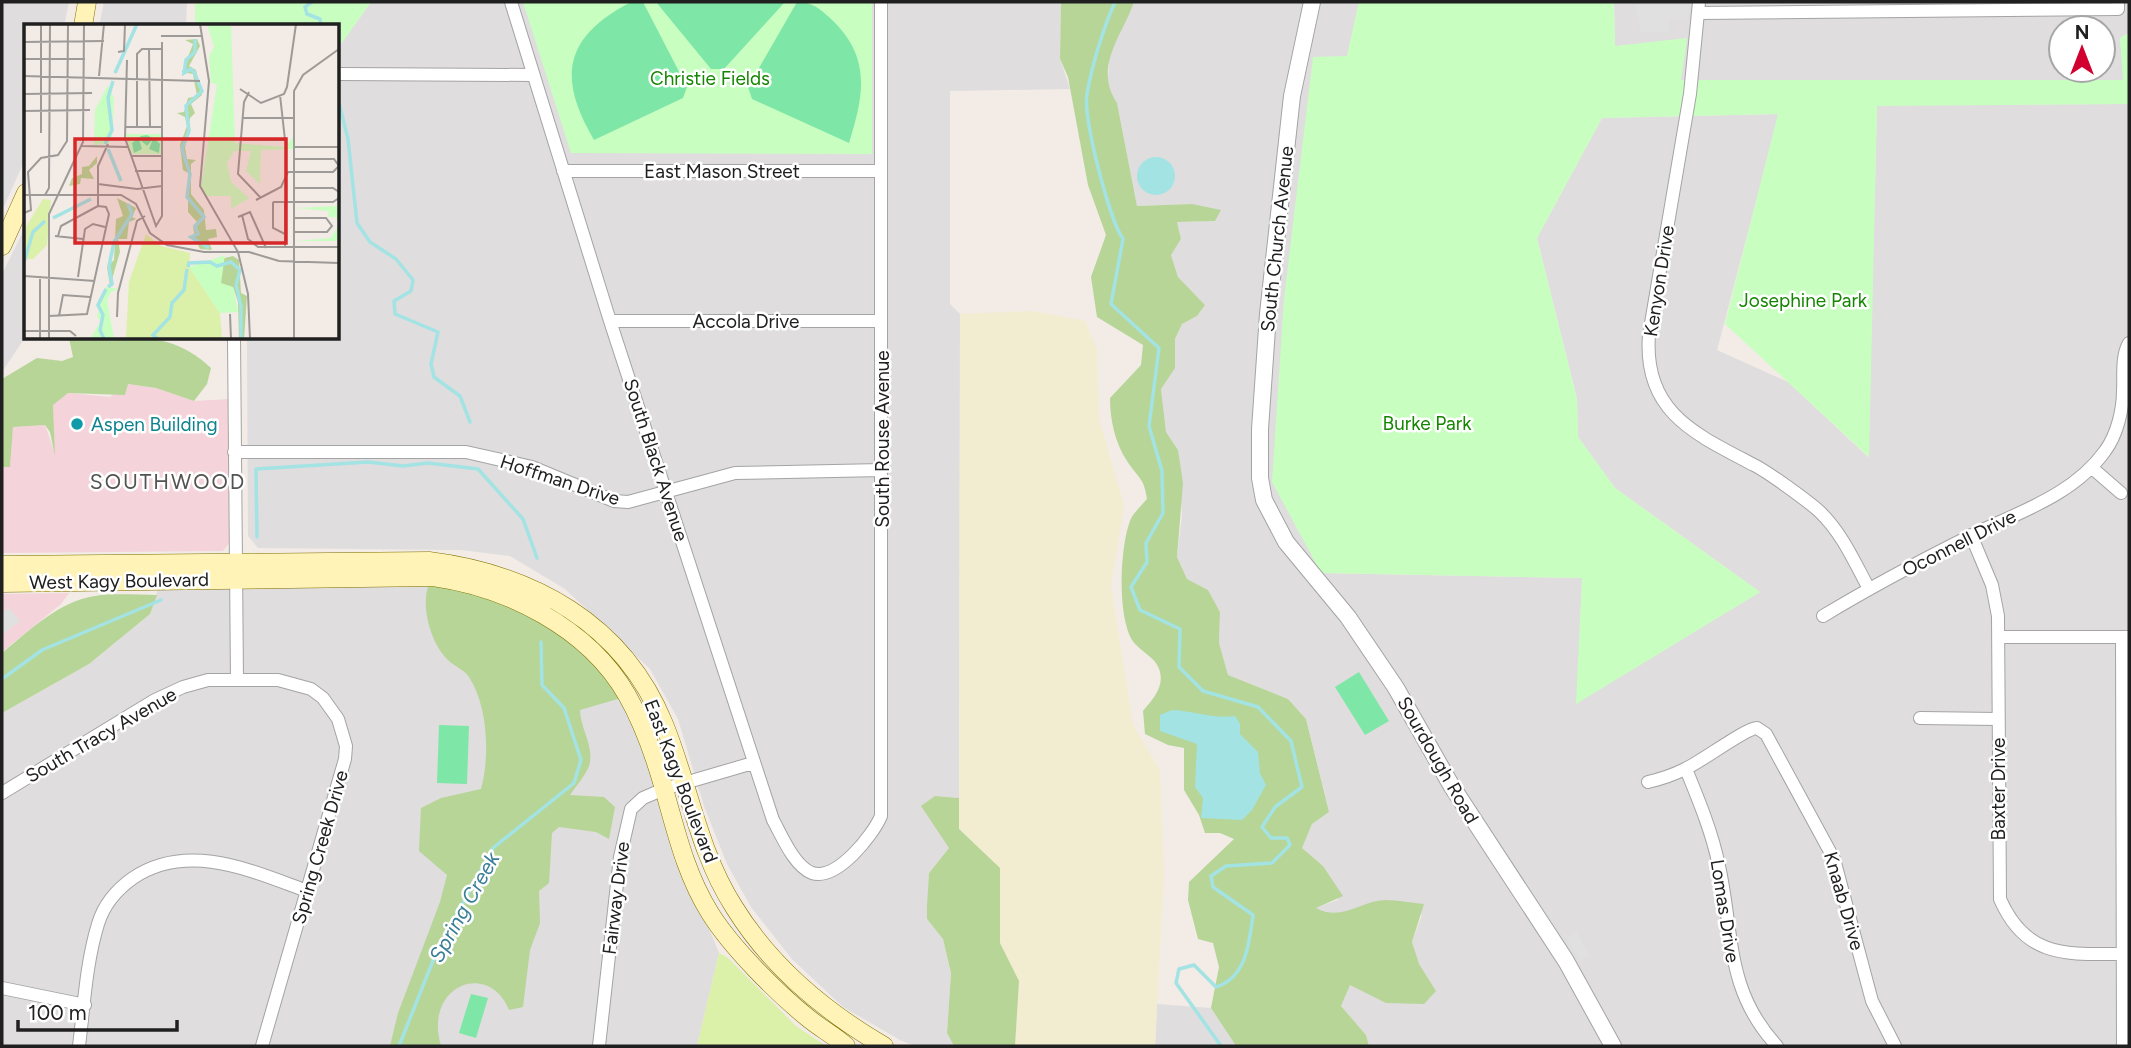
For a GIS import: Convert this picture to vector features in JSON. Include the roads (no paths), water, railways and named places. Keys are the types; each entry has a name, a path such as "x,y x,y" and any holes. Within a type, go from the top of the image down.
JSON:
{"main road":[{"path":"83,24 87,2"},
{"path":"2,246 24,197"},
{"name":"East Kagy Boulevard","path":"236,571 429,561 469,566 535,589 578,615 604,636 635,673 665,726 698,831 733,907 762,946 818,1004 884,1046"},
{"name":"West Kagy Boulevard","path":"2,565 236,571"},
{"name":"West Kagy Boulevard","path":"2,583 236,571"},
{"name":"East Kagy Boulevard","path":"236,571 433,577 463,581 513,598 554,621 608,668 626,693 642,727 664,789 674,834 710,914 777,991 846,1046"}],"street":[{"name":"South Black Avenue","path":"511,2 610,321 773,820 799,863 811,873 824,874 844,863"},
{"name":"South Rouse Avenue","path":"844,863 869,837 881,816 881,2"},
{"name":"South Church Avenue","path":"1260,478 1262,386 1268,314 1292,96 1312,2"},
{"path":"1699,7 2118,6"},
{"name":"Kenyon Drive","path":"1699,7 1690,94 1649,334 1648,355 1653,381 1665,405 1690,430 1758,467 1819,512 1838,533 1869,589"},
{"path":"340,74 533,75"},
{"name":"East Mason Street","path":"563,171 881,171"},
{"name":"Accola Drive","path":"610,321 881,321"},
{"path":"234,340 237,680"},
{"name":"Oconnell Drive","path":"1823,616 1971,535 2049,498 2091,467 2105,451 2120,413 2129,343"},
{"name":"Hoffman Drive","path":"234,452 466,452 532,467 614,501 645,500 735,473 882,470"},
{"path":"2091,467 2121,493"},
{"name":"Sourdough Road","path":"1260,478 1264,500 1286,542 1348,617 1383,667 1468,812 1572,971 1613,1046"},
{"name":"Baxter Drive","path":"1971,535 1997,599 1998,886 2007,913 2018,929 2041,947 2075,954 2124,954"},
{"path":"1999,637 2125,637 2123,1046"},
{"name":"South Tracy Avenue","path":"2,793 168,693 208,680 237,680"},
{"name":"Spring Creek Drive","path":"237,680 278,680 311,689 332,708 344,733 345,759 262,1046"},
{"path":"1920,718 1998,719"},
{"name":"Knaab Drive","path":"1686,769 1718,751 1745,731 1757,728 1772,743 1832,853 1872,1002 1895,1046"},
{"name":"Fairway Drive","path":"599,1046 624,830 631,809 643,798 664,789 753,763"},
{"path":"1648,782 1686,769"},
{"name":"Lomas Drive","path":"1686,769 1719,865 1737,980 1756,1021 1777,1046"},
{"path":"79,1046 91,956 101,915 112,895 147,870 176,860 208,861 248,870 307,891"},
{"path":"2,988 85,1005"}],"water":[{"path":"1156,157 1170,162 1175,176 1170,190 1156,195 1142,190 1137,176 1142,162"},
{"path":"1172,710 1235,716 1240,724 1240,734 1258,752 1260,773 1266,785 1252,810 1242,820 1201,818 1203,798 1195,787 1197,744 1160,731 1160,715"}],"waterway":[{"name":"Spring Creek","path":"312,2 305,7 307,14 320,19 321,24"},
{"path":"1115,2 1095,59 1087,94 1089,124 1104,191 1123,239 1111,304 1159,348 1149,426 1162,471 1163,513 1146,543 1147,562 1131,587 1140,610 1180,629 1179,667 1203,691 1258,707 1291,741 1302,787 1275,807 1262,827 1271,838 1287,838 1290,845 1272,863 1226,866 1211,876 1213,887 1253,915 1248,947 1240,967 1226,982 1216,987 1194,965 1179,969 1176,983 1221,1046"},
{"name":"Spring Creek","path":"340,107 348,139 357,223 370,242 396,259 413,280 411,291 394,301 395,314 438,332 431,364 434,377 460,396 470,422"},
{"path":"257,537 256,469 368,462 403,466 428,463 478,469 523,519 537,558"},
{"path":"2,679 42,650 161,600"},
{"name":"Spring Creek","path":"399,1046 436,953 493,848 574,783 581,760 564,708 542,685 541,642"}],"place":[{"name":"Aspen Building","path":"77,424"}],"district":[{"name":"SOUTHWOOD","path":"168,481"}],"park label":[{"name":"Christie Fields","path":"710,78"},
{"name":"Josephine Park","path":"1803,300"},
{"name":"Burke Park","path":"1427,423"}]}
